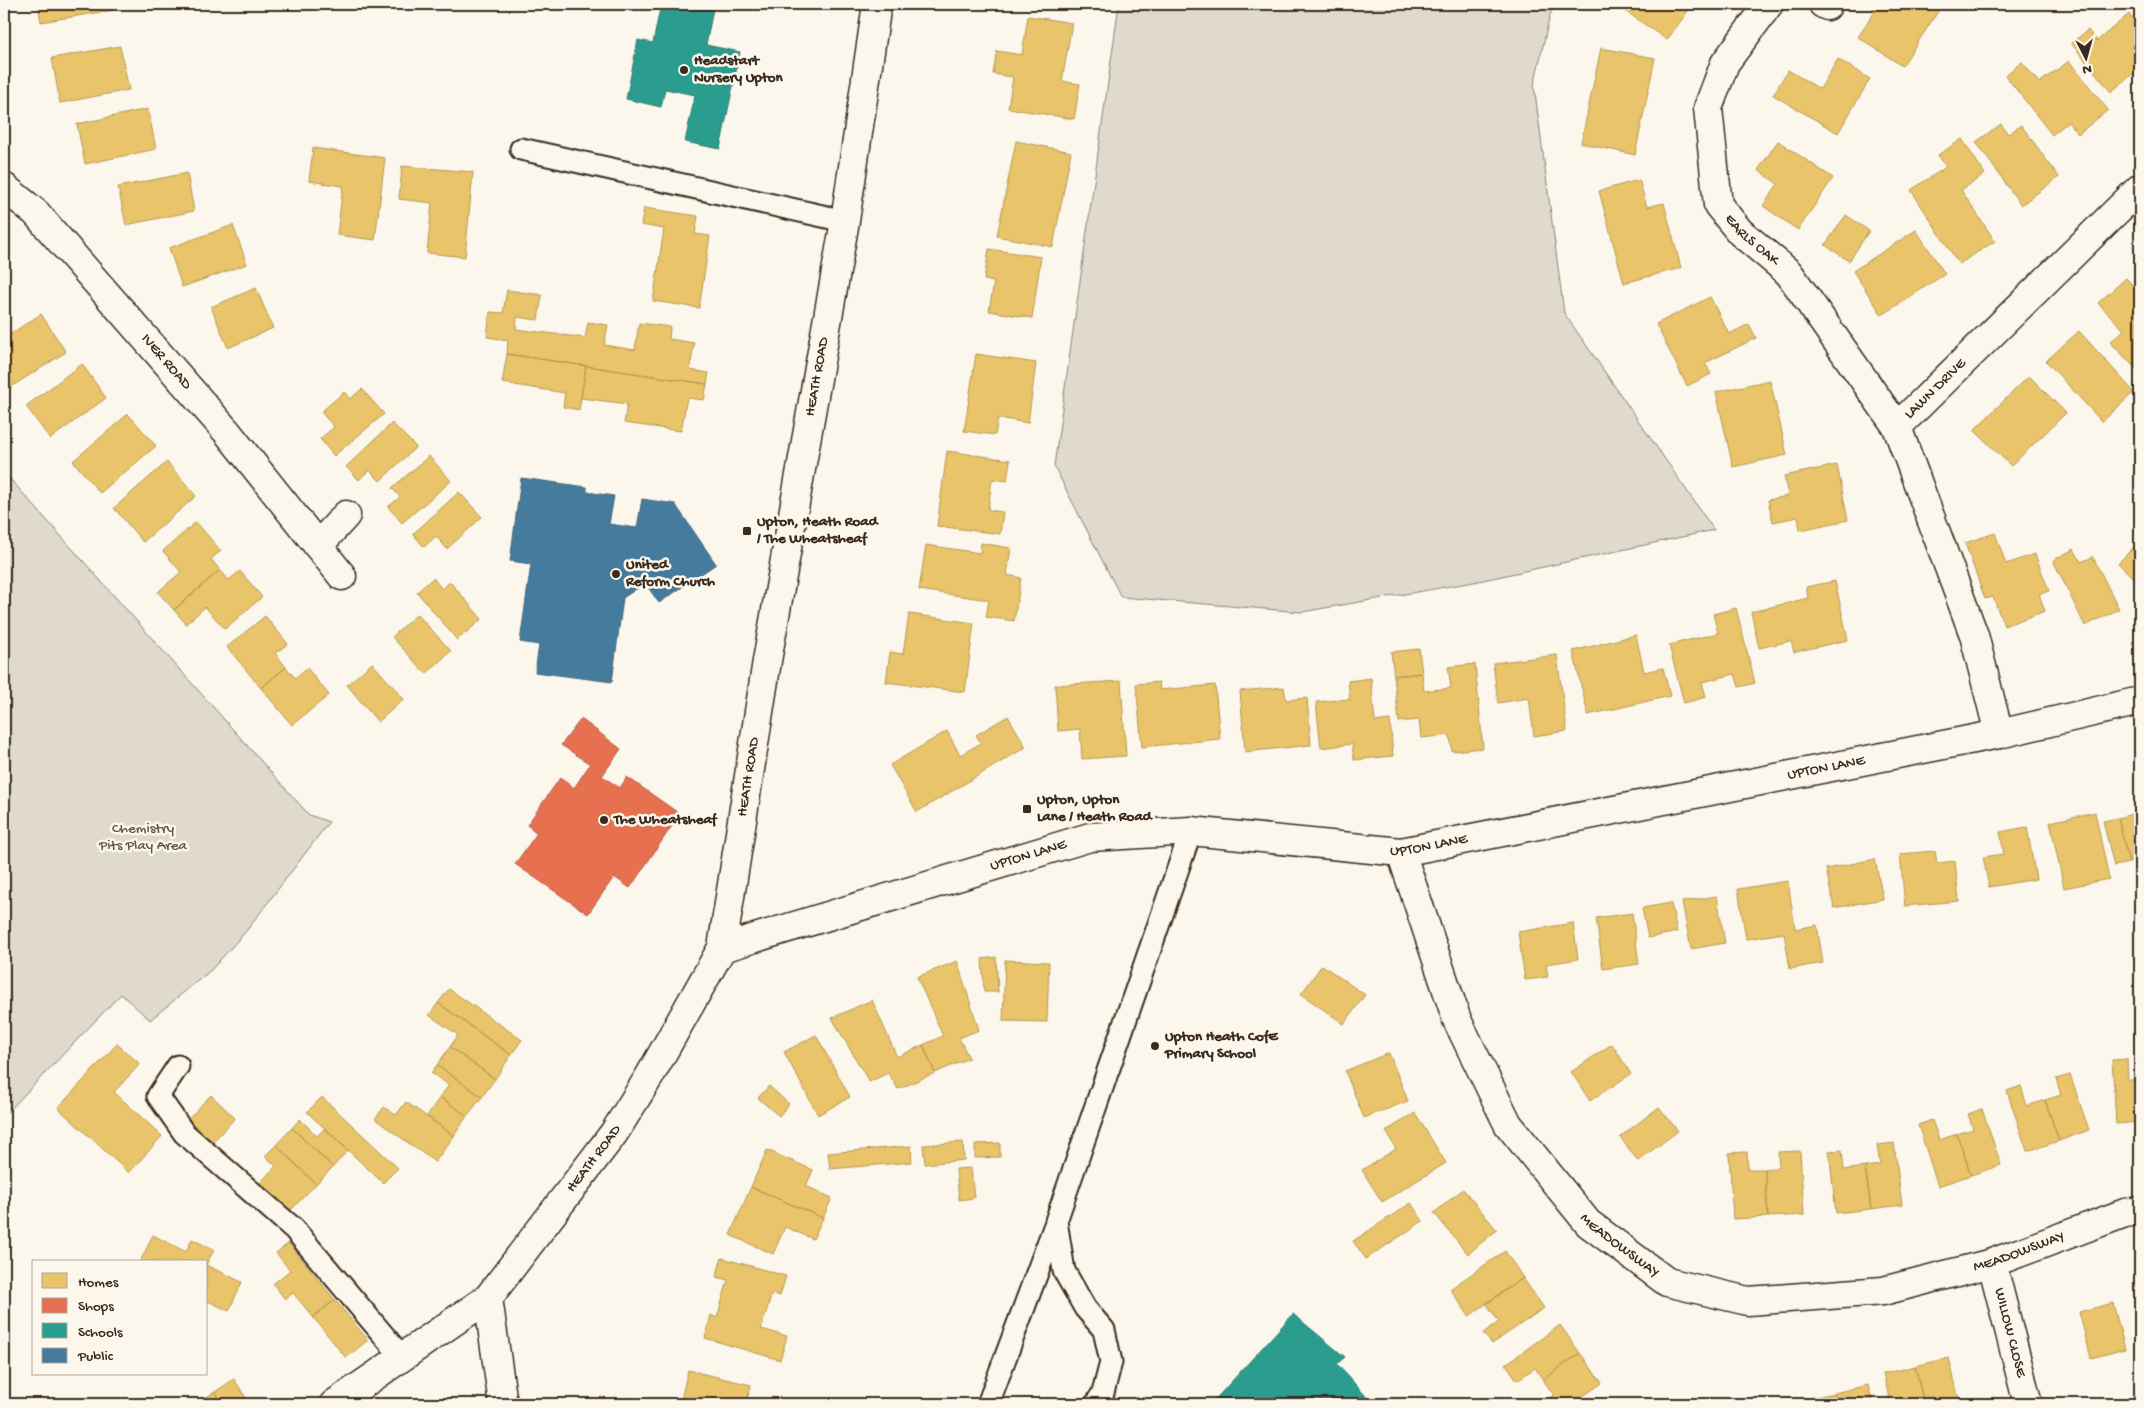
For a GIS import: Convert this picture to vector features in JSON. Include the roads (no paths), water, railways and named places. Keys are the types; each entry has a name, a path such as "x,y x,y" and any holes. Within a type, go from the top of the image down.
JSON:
{"street":[{"name":"HEATH ROAD","path":"334,1404 488,1298 614,1133 649,1077 722,948 767,661 844,221 877,4"},
{"name":"EARLS OAK","path":"1769,4 1725,63 1708,108 1718,205 1740,232 1789,272 1897,427"},
{"name":"IVER ROAD","path":"4,187 36,213 56,235 228,433 342,576"},
{"name":"LAWN DRIVE","path":"1999,734 1974,635 1897,427 2140,188"},
{"path":"318,546 346,515"},
{"name":"UPTON LANE","path":"722,948 1090,837 1191,831 1401,852 1999,734 2140,701"},
{"name":"MEADOWSWAY","path":"1401,852 1457,1020 1508,1124 1588,1223 1667,1282 1748,1301 1883,1291 1992,1263 2125,1213 2140,1211"},
{"name":"WILLOW CLOSE","path":"1992,1263 2028,1404"},
{"path":"488,1298 503,1404"}],"lane":[{"path":"521,149 844,221"},
{"path":"988,1404 1056,1221 1191,831"},
{"path":"178,1066 158,1096 184,1133 294,1229 402,1356"},
{"path":"1056,1221 1064,1270 1085,1308 1104,1330 1108,1346 1111,1362 1103,1393 1096,1404"}],"place":[{"name":"Headstart Nursery Upton","path":"684,70"},
{"name":"Upton, Heath Road / The Wheatsheaf","path":"747,531"},
{"name":"United Reform Church","path":"616,574"},
{"name":"Upton, Upton Lane / Heath Road","path":"1027,809"},
{"name":"The Wheatsheaf","path":"604,820"},
{"name":"Upton Heath CofE Primary School","path":"1155,1046"}],"park label":[{"name":"Chemistry Pits Play Area","path":"143,838"}]}
